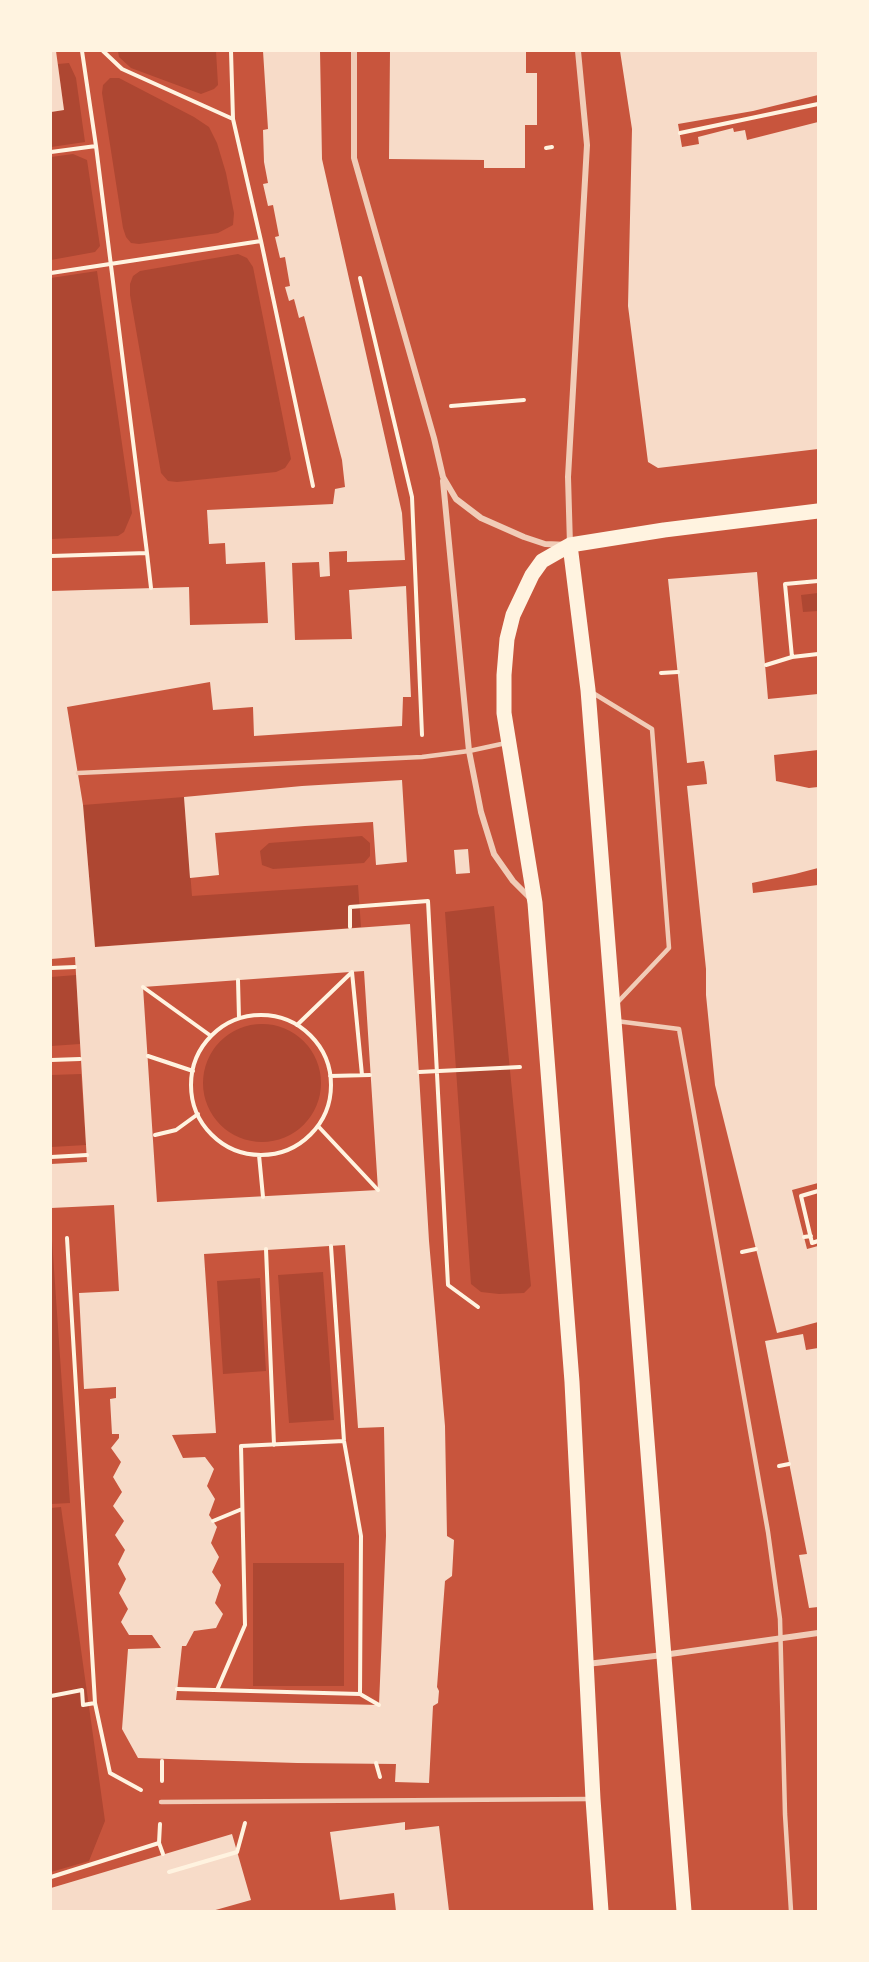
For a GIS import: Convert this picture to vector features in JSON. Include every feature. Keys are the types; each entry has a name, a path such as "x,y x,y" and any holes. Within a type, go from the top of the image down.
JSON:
{"main road":[{"path":"601,1911 593,1799 572,1382 535,903 504,713 504,675 509,626 523,591 542,561 570,545 664,530 818,511"},
{"path":"570,545 588,690 684,1911"}],"street":[{"path":"354,51 354,158 434,438 443,477 469,751 481,812 494,854 513,881 535,903"},
{"path":"443,477 456,499 481,518 535,541 545,544 570,545 568,465 586,145 578,51"},
{"path":"587,1664 818,1634"}],"lane":[{"path":"588,690 652,729 669,948 612,1014 679,1029 768,1532 780,1619 785,1814 791,1911"},
{"path":"78,773 422,757 508,743"},
{"path":"161,1802 593,1799"}],"path":[{"path":"82,51 151,588"},
{"path":"103,51 122,69 233,118"},
{"path":"231,51 233,118 313,486"},
{"path":"680,133 818,104"},
{"path":"51,152 96,146"},
{"path":"546,148 552,147"},
{"path":"51,273 261,241"},
{"path":"359,273 412,497 422,757"},
{"path":"451,406 524,400"},
{"path":"51,556 147,553"},
{"path":"792,657 785,584 818,581"},
{"path":"766,664 792,657 818,654"},
{"path":"661,673 678,672"},
{"path":"350,927 350,907 428,901 448,1285 478,1307"},
{"path":"51,968 75,967"},
{"path":"297,1025 352,972 362,1075"},
{"path":"238,980 239,1018"},
{"path":"143,987 211,1036"},
{"path":"254,1016 283,1018 309,1034 320,1046 327,1060 331,1094 327,1111 318,1126 303,1141 285,1151 260,1155 244,1152 225,1144 209,1131 198,1114 192,1093 193,1071 200,1052 211,1036 239,1018 254,1016"},
{"path":"148,1056 193,1071"},
{"path":"51,1060 80,1059"},
{"path":"419,1072 546,1065"},
{"path":"330,1076 370,1075"},
{"path":"155,1135 176,1130 198,1114"},
{"path":"318,1126 378,1190"},
{"path":"51,1157 87,1155"},
{"path":"260,1155 263,1197"},
{"path":"818,1191 801,1196 812,1242 818,1241"},
{"path":"804,1237 811,1236"},
{"path":"67,1238 95,1703 110,1773 161,1802"},
{"path":"331,1246 344,1441 361,1536 360,1694"},
{"path":"266,1250 274,1446"},
{"path":"217,1690 245,1625 241,1446 344,1441"},
{"path":"213,1521 242,1509"},
{"path":"177,1689 360,1694 379,1705"},
{"path":"51,1696 82,1690 83,1705 95,1703"},
{"path":"169,1872 237,1852 251,1801"},
{"path":"51,1877 159,1843 163,1854"}],"shaded area":[{"path":"118,51 216,51 218,85 201,94 131,68 119,57"},
{"path":"69,63 76,78 85,142 51,147 51,112 64,110 58,64"},
{"path":"110,78 119,78 209,127 217,143 226,173 234,213 233,225 218,233 139,244 131,243 123,228 102,93 103,85"},
{"path":"73,154 87,160 100,246 95,252 51,260 51,157"},
{"path":"238,254 247,258 253,267 291,459 285,468 276,472 168,481 161,473 130,284 133,276 140,271"},
{"path":"97,271 132,513 124,532 118,536 51,539 51,278"},
{"path":"818,593 818,611 803,612 801,595"},
{"path":"184,797 192,896 358,885 361,927 95,947 83,805"},
{"path":"362,836 370,843 370,856 364,863 273,869 262,865 260,851 269,843"},
{"path":"494,906 531,1286 524,1293 481,1292 471,1284 445,912"},
{"path":"76,975 80,1044 51,1046 51,977"},
{"path":"262,1024 285,1028 304,1041 317,1060 321,1083 317,1106 304,1125 285,1138 262,1142 239,1138 220,1125 207,1106 203,1083 207,1060 220,1041 239,1028"},
{"path":"81,1074 86,1145 51,1147 51,1075"},
{"path":"51,1225 70,1503 51,1504"},
{"path":"323,1272 334,1420 289,1423 278,1275"},
{"path":"260,1278 266,1371 223,1374 217,1281"},
{"path":"61,1507 105,1821 89,1861 51,1872 51,1508"},
{"path":"253,1563 344,1563 344,1686 253,1686"}],"building":[{"path":"51,51 56,51 64,110 51,112"},
{"path":"263,51 320,51 322,159 402,513 405,560 347,562 347,551 329,552 330,576 320,577 319,562 292,563 295,640 352,639 349,590 406,586 411,697 403,697 402,726 254,736 253,707 213,710 210,682 67,707 83,805 95,947 410,924 429,1241 445,1426 447,1536 454,1540 452,1576 445,1581 437,1687 439,1691 438,1703 433,1706 429,1783 395,1782 396,1764 138,1758 122,1729 128,1649 161,1648 152,1635 129,1635 121,1622 128,1609 119,1593 126,1579 118,1564 125,1550 115,1535 124,1521 113,1506 122,1492 113,1477 121,1462 111,1448 119,1438 119,1434 112,1434 110,1399 116,1398 116,1387 84,1389 79,1293 119,1291 114,1205 51,1208 51,1164 87,1162 75,957 51,959 51,591 189,587 190,625 268,623 265,562 226,564 225,543 209,544 207,510 333,504 335,489 345,487 342,460 304,316 299,318 294,299 289,301 285,287 290,286 285,257 280,258 275,237 279,236 273,205 268,206 263,184 268,183 264,162 263,130 268,129","holes":["364,971 378,1190 157,1202 143,987","345,1245 358,1428 384,1427 386,1536 379,1705 176,1700 182,1646 186,1646 194,1631 216,1628 223,1614 215,1603 221,1585 212,1572 219,1557 211,1543 217,1527 209,1515 215,1499 207,1486 214,1469 205,1457 183,1458 172,1435 216,1433 204,1254"]},
{"path":"390,51 526,51 526,73 537,73 537,125 525,125 525,168 484,168 484,160 389,159"},
{"path":"620,51 818,51 818,95 753,111 678,124 682,147 699,144 698,137 733,128 734,132 745,130 747,140 818,122 818,449 658,468 648,462 628,306 632,129"},
{"path":"757,572 768,699 818,694 818,750 774,755 776,781 809,788 818,787 818,868 752,883 753,893 818,885 818,1183 792,1190 807,1249 818,1246 818,1322 777,1333 715,1085 706,995 706,969 687,786 707,784 706,773 704,761 687,763 668,579"},
{"path":"402,780 407,862 376,865 373,822 305,826 215,833 219,875 190,878 184,797"},
{"path":"468,849 470,873 456,874 454,850"},
{"path":"803,1334 806,1350 818,1348 818,1607 809,1608 799,1555 807,1554 765,1341"},
{"path":"405,1822 405,1830 439,1826 449,1911 396,1911 394,1893 340,1900 330,1832"},
{"path":"232,1834 251,1900 212,1911 51,1911 51,1888"}]}
